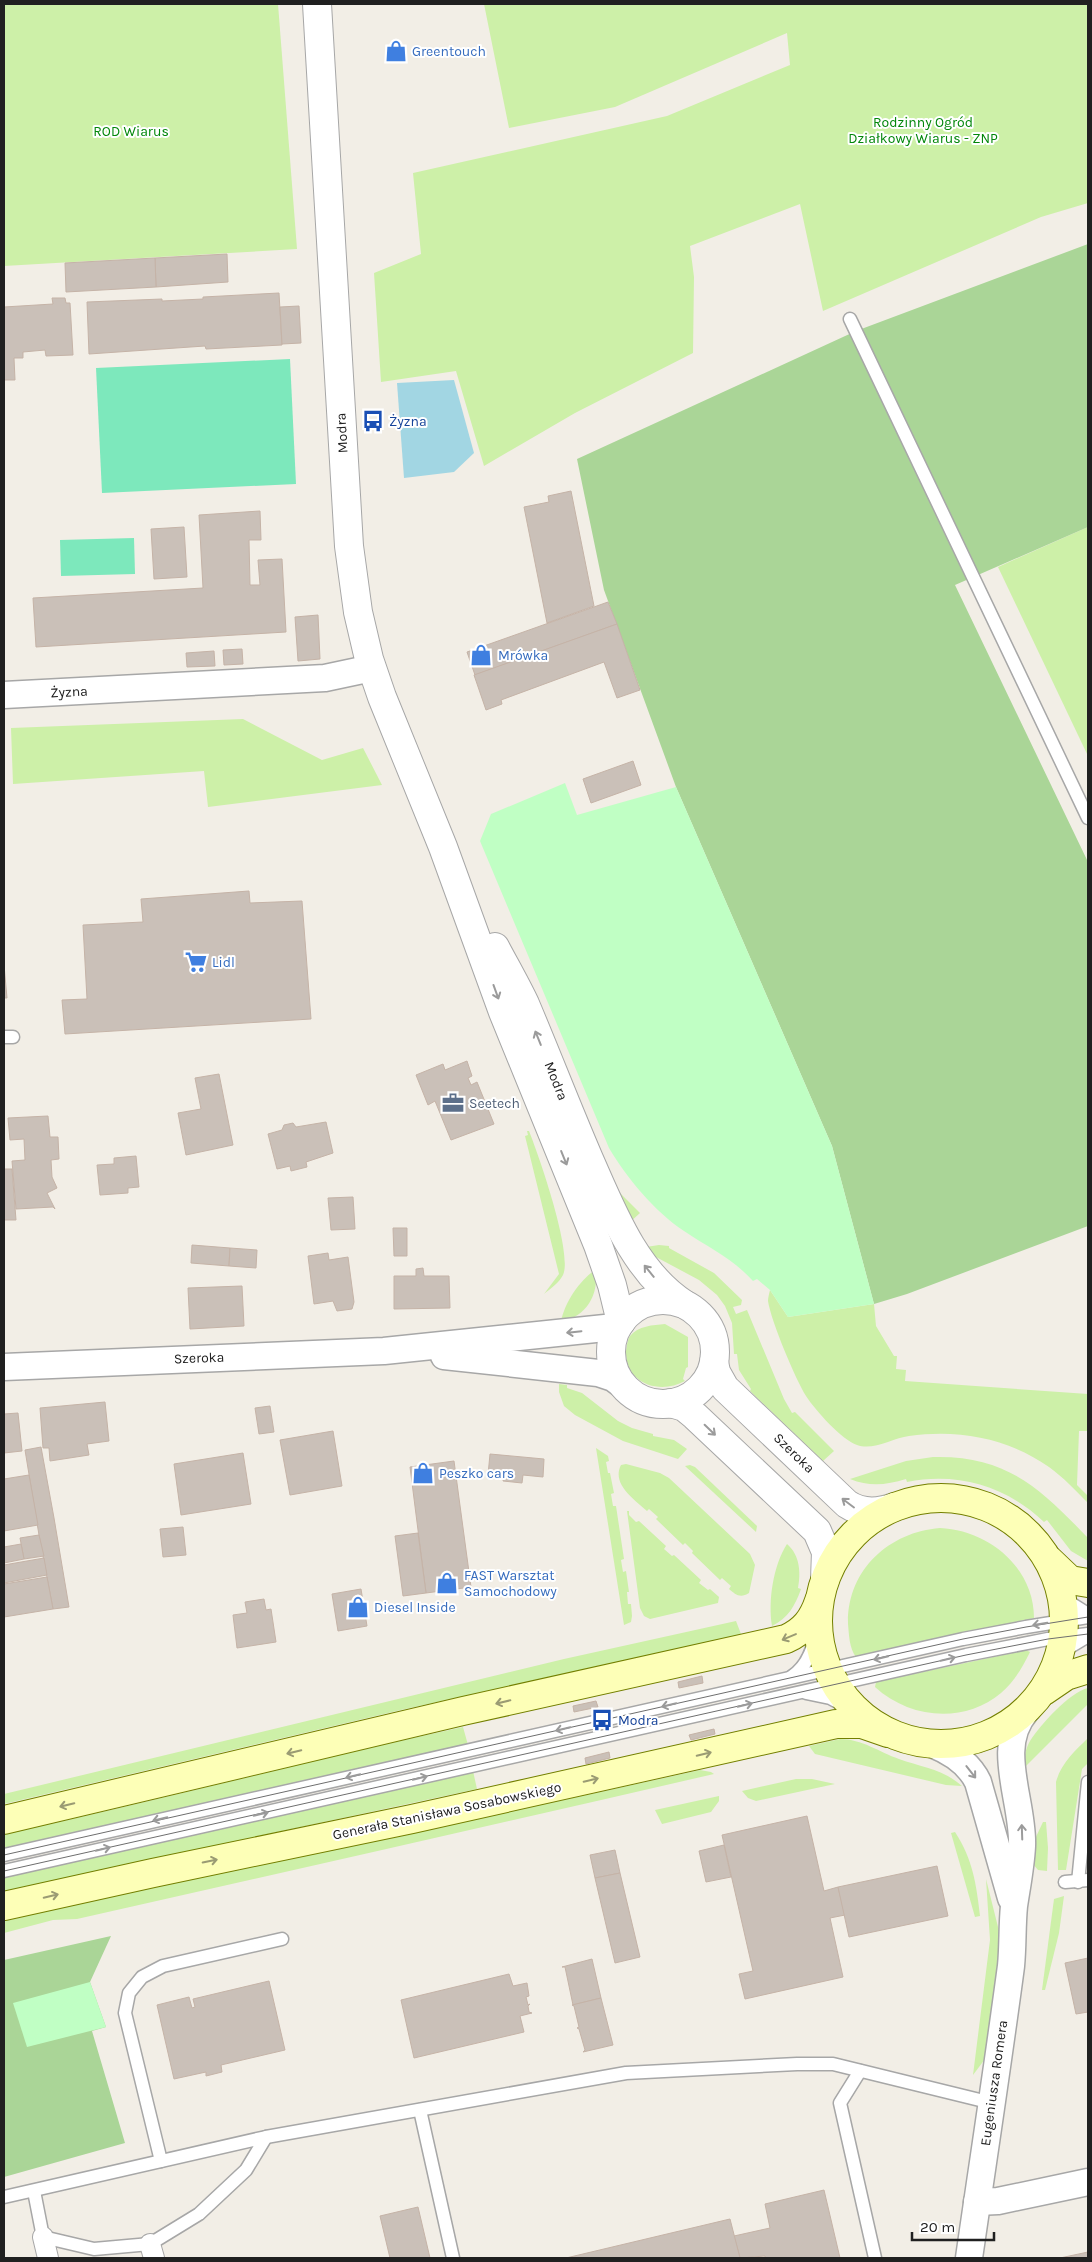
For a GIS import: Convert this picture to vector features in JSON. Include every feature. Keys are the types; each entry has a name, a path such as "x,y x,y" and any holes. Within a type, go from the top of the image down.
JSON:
{"main road":[{"path":"4,1820 436,1718 786,1639 799,1632 808,1624 821,1601 835,1558 856,1531 894,1507 916,1500 939,1498 962,1500 983,1505 1004,1515 1022,1528 1066,1578 1075,1583 1088,1583"},
{"path":"1033,1703 1080,1626 1044,1555"},
{"path":"821,1601 820,1646 831,1677 860,1714 888,1733 909,1741 954,1744 977,1740 1003,1728 1061,1678 1088,1669"},
{"name":"Generała Stanisława Sosabowskiego","path":"4,1906 169,1869 422,1818 836,1724 862,1724 888,1733"}],"street":[{"name":"Modra","path":"317,4 349,554 358,610 372,668 443,847 503,1012 598,1245 614,1291 621,1322"},
{"name":"Żyzna","path":"4,695 325,678 372,668"},
{"name":"Modra","path":"443,847 524,1002 577,1132 620,1226 648,1271 663,1288 684,1304"},
{"path":"662,1300 684,1304 702,1317 710,1330 714,1344 714,1362 707,1380 697,1391 685,1399 671,1403 656,1403 642,1400 624,1386 616,1374 611,1352 613,1338 621,1322 634,1308 648,1302 662,1300"},
{"name":"Szeroka","path":"4,1367 394,1350 614,1327 621,1322"},
{"name":"Szeroka","path":"394,1350 598,1373 614,1378 624,1386"},
{"name":"Szeroka","path":"714,1362 716,1372 725,1388 847,1504 860,1511 869,1512 894,1507"},
{"path":"671,1403 684,1407 695,1416 816,1531 826,1552 821,1601"},
{"name":"Eugeniusza Romera","path":"969,2258 1011,1959 1014,1907 1021,1860 1022,1829 1010,1745 1015,1726 1033,1703"},
{"name":"Eugeniusza Romera","path":"932,1744 960,1759 973,1773 978,1782 1014,1907"},
{"path":"977,2202 998,2202 1088,2182"},
{"path":"44,2237 48,2258"}],"lane":[{"path":"850,319 1088,818"},
{"path":"785,1679 798,1672 807,1661 813,1646 821,1601"},
{"path":"4,1871 798,1693 831,1677 994,1632 1080,1626"},
{"path":"4,1855 785,1679 831,1677"},
{"path":"798,1693 826,1697 860,1714"},
{"path":"1077,1881 1086,1829 1088,1782"},
{"path":"161,2161 125,2013 129,1993 142,1976 162,1966 282,1939"},
{"path":"4,2196 34,2191 266,2137 626,2073 797,2064 832,2064 992,2103"},
{"path":"860,2071 840,2103 876,2258"},
{"path":"420,2110 453,2258"},
{"path":"34,2191 44,2237 94,2249 152,2251 199,2214 246,2170 266,2137"}],"green space":[{"name":"ROD Wiarus","path":"4,4 278,4 297,249 4,266"},
{"name":"Rodzinny Ogród Działkowy Wiarus - ZNP","path":"484,4 1088,4 1088,203 1041,217 823,311 800,204 690,246 694,277 693,353 575,413 484,466 456,371 381,382 374,273 421,254 413,173 667,116 790,65 787,33 615,107 509,128"},
{"path":"1088,244 1088,527 955,585 1088,862 1088,1226 907,1294 874,1304 832,1146 676,787 604,590 577,459 856,331"},
{"path":"290,359 296,484 102,493 96,368"},
{"path":"1088,527 1088,756 998,567"},
{"path":"134,538 135,574 61,576 60,540"},
{"path":"243,719 322,760 363,748 382,785 208,807 204,771 13,784 11,728"},
{"path":"565,783 577,815 676,787 832,1146 874,1304 788,1317 770,1290 757,1279 753,1281 728,1259 684,1231 662,1214 624,1171 609,1148 480,841 491,814"},
{"path":"527,1131 529,1131 554,1204 565,1264 563,1275 544,1294 559,1274 525,1136 528,1135"},
{"path":"612,1185 640,1213 629,1223"},
{"path":"669,1246 669,1248 714,1273 742,1300 741,1305 733,1307 736,1314 747,1310 784,1399 792,1413 795,1412 834,1451 823,1461 750,1391 751,1389 739,1370 737,1354 734,1354 732,1323 725,1306 717,1295 699,1280 656,1257 646,1247"},
{"path":"595,1270 595,1287 589,1303 578,1315 561,1321 574,1292"},
{"path":"770,1290 788,1317 874,1304 876,1326 894,1356 897,1356 896,1369 906,1370 905,1381 1088,1394 1088,1431 1079,1431 1077,1485 1088,1496 1088,1503 1059,1475 1033,1457 1016,1449 982,1438 964,1435 928,1434 903,1437 870,1446 857,1445 851,1442 822,1416 801,1388 770,1310 768,1301"},
{"path":"665,1324 688,1337 688,1367 683,1379 685,1381 665,1387 646,1384 638,1379 631,1372 627,1362 626,1351 628,1339 637,1330"},
{"path":"559,1384 567,1385 567,1388 582,1393 618,1421 632,1428 653,1434 653,1436 674,1440 687,1449 678,1459 623,1441 575,1415 564,1406 559,1392"},
{"path":"596,1448 608,1456 609,1461 606,1462 614,1493 611,1494 613,1506 616,1506 624,1559 621,1560 623,1572 626,1571 629,1592 627,1592 628,1604 631,1604 631,1622 624,1625"},
{"path":"933,1457 959,1458 982,1462 1021,1478 1054,1504 1088,1538 1088,1561 1071,1551 1047,1520 1044,1522 1014,1499 980,1485 945,1479 907,1482 906,1479 878,1484 857,1482 850,1479 906,1461"},
{"path":"626,1464 660,1473 669,1478 750,1554 755,1565 749,1593 740,1596 731,1591 729,1589 731,1586 722,1578 720,1580 692,1553 693,1551 685,1543 683,1545 656,1519 658,1517 649,1509 647,1511 631,1497 619,1479 621,1465"},
{"path":"685,1466 695,1467 757,1526 756,1532"},
{"path":"627,1511 629,1511 629,1515 636,1522 639,1521 666,1546 664,1549 672,1556 674,1555 701,1580 699,1583 719,1597 718,1603 650,1619 644,1616 640,1608"},
{"path":"940,1528 958,1530 975,1536 991,1544 1005,1555 1017,1568 1026,1583 1032,1600 1034,1618 856,1657 852,1649 848,1624 850,1605 855,1587 863,1571 888,1546 904,1537 921,1531"},
{"path":"787,1544 795,1553 797,1559 799,1570 798,1588 801,1589 790,1611 772,1626 771,1595 775,1573"},
{"path":"736,1621 741,1634 731,1637 401,1710 4,1804 4,1794 564,1659"},
{"path":"1026,1650 1030,1652 1010,1684 986,1703 971,1710 937,1714 920,1711 904,1706 889,1698 875,1687 876,1682"},
{"path":"1088,1688 1088,1704 1024,1768 1027,1748 1041,1727 1064,1702"},
{"path":"463,1727 468,1745 4,1849 4,1834"},
{"path":"1088,1738 1088,1763 1082,1769 1066,1870 1058,1870 1056,1782 1065,1763"},
{"path":"840,1739 863,1743 899,1759 940,1772 962,1786 946,1785 815,1754 809,1746"},
{"path":"700,1770 714,1774 77,1919 53,1920 4,1933 4,1921"},
{"path":"473,1771 477,1789 4,1891 4,1876"},
{"path":"796,1779 812,1779 835,1784 756,1801 748,1798 742,1791"},
{"path":"719,1796 719,1801 711,1812 662,1824 655,1810"},
{"path":"1043,1822 1046,1822 1047,1871 1038,1870 1033,1864 1034,1841"},
{"path":"955,1832 966,1852 973,1872 980,1916 975,1917 951,1833"},
{"path":"986,1879 999,1931 998,1958 985,2059 973,2075 990,1940"},
{"path":"1064,1896 1059,1933 1045,1990 1042,1990 1054,1899"},
{"path":"111,1936 90,1982 106,2027 92,2031 125,2143 4,2177 4,1960"},
{"path":"90,1982 106,2027 27,2047 13,2003"}],"water":[{"path":"454,380 474,453 454,472 404,478 397,383"}],"building":[{"path":"227,254 228,282 156,287 155,258"},
{"path":"155,258 156,287 66,292 65,263"},
{"path":"279,293 282,345 206,349 205,346 89,354 87,302 162,299 162,301"},
{"path":"52,298 65,298 66,303 70,303 73,355 46,356 45,350 23,352 23,358 14,358 15,380 4,380 4,307 53,304"},
{"path":"299,306 301,343 282,344 280,307"},
{"path":"571,491 594,606 547,623 524,507 549,502 548,496"},
{"path":"260,511 261,540 249,540 250,585 260,585 258,560 282,559 286,632 36,647 33,598 203,588 199,515"},
{"path":"184,527 187,577 154,579 151,529"},
{"path":"608,602 617,624 475,675 467,652"},
{"path":"318,615 320,659 298,661 295,617"},
{"path":"617,624 640,690 617,698 604,662 501,700 502,704 486,710 474,675"},
{"path":"242,649 243,664 224,665 223,650"},
{"path":"214,651 215,666 187,667 186,653"},
{"path":"633,761 641,785 591,803 583,779"},
{"name":"Lidl","path":"249,891 250,903 302,901 311,1019 65,1034 62,1000 87,999 83,925 143,922 141,899"},
{"path":"4,965 7,998 4,998"},
{"path":"467,1061 472,1076 468,1078 471,1085 477,1082 494,1124 451,1140 435,1101 428,1105 416,1075 443,1064 445,1070"},
{"path":"219,1074 233,1145 186,1155 178,1113 201,1109 195,1078"},
{"path":"48,1116 50,1137 58,1137 59,1159 51,1160 52,1177 57,1188 47,1193 55,1209 53,1207 16,1209 12,1161 25,1160 24,1139 10,1140 8,1118"},
{"path":"326,1122 333,1153 306,1162 307,1167 291,1171 290,1166 277,1169 268,1134 282,1130 284,1125 293,1123 296,1127"},
{"path":"136,1156 139,1187 128,1188 128,1193 100,1195 97,1165 114,1164 114,1158"},
{"path":"4,1169 12,1169 16,1220 4,1220"},
{"path":"353,1197 355,1229 331,1230 328,1198"},
{"path":"393,1228 407,1228 407,1256 394,1256"},
{"path":"192,1245 230,1248 229,1266 191,1263"},
{"path":"230,1248 257,1250 256,1268 229,1266"},
{"path":"328,1253 329,1260 348,1257 354,1302 352,1309 337,1311 333,1301 314,1304 308,1256"},
{"path":"423,1268 424,1276 449,1276 450,1308 394,1309 394,1276 416,1276 416,1269"},
{"path":"242,1286 244,1326 190,1329 188,1288"},
{"path":"105,1402 109,1441 87,1444 89,1455 50,1461 49,1448 43,1448 40,1408"},
{"path":"270,1406 274,1432 259,1434 255,1408"},
{"path":"18,1413 22,1451 4,1453 4,1414"},
{"path":"333,1431 342,1486 290,1495 280,1440"},
{"path":"41,1447 69,1607 53,1609 25,1450"},
{"path":"243,1453 251,1504 181,1515 174,1464"},
{"path":"490,1454 544,1459 543,1477 523,1475 522,1483 503,1481 504,1476 488,1475"},
{"path":"454,1461 471,1587 426,1593 410,1467"},
{"path":"29,1475 38,1525 4,1531 4,1479"},
{"path":"183,1527 186,1555 163,1557 160,1529"},
{"path":"418,1533 426,1593 403,1596 395,1536"},
{"path":"39,1535 44,1556 24,1559 20,1538"},
{"path":"21,1544 24,1559 4,1563 4,1547"},
{"path":"44,1558 47,1575 4,1583 4,1565"},
{"path":"47,1577 53,1609 4,1617 4,1584"},
{"path":"361,1589 367,1626 338,1631 332,1594"},
{"path":"264,1599 266,1610 271,1609 276,1642 237,1648 233,1615 247,1613 245,1602"},
{"path":"702,1676 703,1683 679,1688 678,1682"},
{"path":"596,1701 598,1707 574,1712 573,1706"},
{"path":"714,1729 715,1734 691,1740 689,1735"},
{"path":"609,1752 610,1758 586,1764 585,1758"},
{"path":"807,1816 824,1891 838,1887 845,1915 830,1918 843,1977 745,1999 739,1974 753,1971 722,1835"},
{"path":"724,1845 731,1877 706,1882 699,1851"},
{"path":"615,1850 620,1873 595,1878 590,1855"},
{"path":"937,1866 948,1916 849,1937 838,1887"},
{"path":"620,1873 640,1957 615,1963 595,1878"},
{"path":"1088,1958 1088,2012 1076,2014 1065,1963"},
{"path":"592,1959 601,1998 573,2005 565,1967 562,1967"},
{"path":"509,1974 513,1986 527,1983 529,1996 526,1997 528,2005 530,2004 528,2006 529,2012 532,2013 520,2016 524,2032 414,2058 401,2000"},
{"path":"269,1981 285,2050 221,2065 222,2072 206,2076 206,2072 174,2079 157,2005 189,1997 192,2008 195,2007 193,1999"},
{"path":"601,1998 613,2045 583,2052 585,2050 579,2029 577,2028 579,2027 574,2006 572,2005"},
{"path":"824,2190 840,2258 765,2258 765,2256 740,2258 734,2236 770,2228 765,2204"},
{"path":"418,2207 430,2258 390,2258 380,2216"},
{"path":"730,2219 740,2258 566,2258"},
{"path":"1088,2252 1088,2258 1060,2258"}],"tram line":[{"path":"4,1855 963,1639 1088,1617"},
{"path":"4,1871 966,1655 1048,1639 1088,1634"}],"place":[{"name":"Greentouch","path":"396,51"},
{"name":"Żyzna","path":"373,421"},
{"name":"Mrówka","path":"481,655"},
{"name":"Lidl","path":"196,962"},
{"name":"Seetech","path":"453,1103"},
{"name":"Peszko cars","path":"423,1473"},
{"name":"FAST Warsztat Samochodowy","path":"447,1583"},
{"name":"Diesel Inside","path":"358,1607"},
{"name":"Modra","path":"602,1720"}]}
